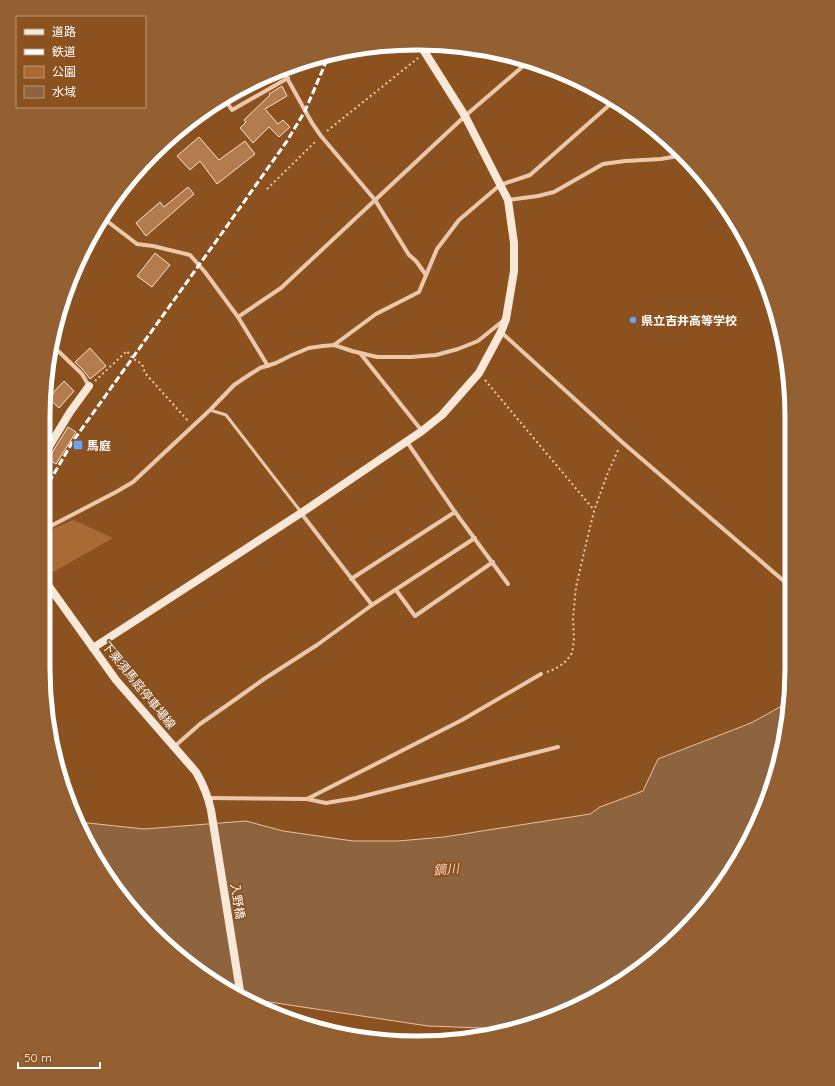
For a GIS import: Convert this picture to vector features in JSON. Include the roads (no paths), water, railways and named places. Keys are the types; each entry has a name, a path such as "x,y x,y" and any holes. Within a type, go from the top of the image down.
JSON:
{"street":[{"path":"93,648 301,513 407,442 442,415 479,373 501,332 506,319 514,271 514,243 508,200 465,116 425,52"},
{"path":"238,317 281,288 465,116 523,66"},
{"path":"286,75 312,123 321,136 375,200 409,254 426,275"},
{"path":"227,103 232,110 288,78"},
{"path":"334,345 376,314 419,292 437,249 459,220 500,185 530,175 610,105"},
{"path":"508,200 554,192 603,164 661,159 675,156"},
{"path":"107,221 137,244 154,246 190,255 203,269 238,317 268,366"},
{"path":"50,526 133,482 239,382 260,368 276,363 292,354 310,348 334,345 377,357 394,358 436,355 458,349 478,341 506,319"},
{"path":"501,332 622,442 785,581"},
{"path":"50,445 70,412 89,386 82,374 56,349"},
{"path":"360,353 422,431"},
{"path":"407,442 455,512 508,584"},
{"path":"351,578 455,512"},
{"path":"301,513 372,605"},
{"path":"175,746 200,724 264,679 317,645 372,605 475,538"},
{"path":"396,590 415,616 493,562"},
{"name":"下栗須馬庭停車場線","path":"50,588 116,680 175,746 196,772 208,798 211,810"},
{"path":"307,798 462,720 541,674"},
{"path":"208,798 307,798 326,803 356,798 558,747"},
{"name":"入野橋","path":"211,810 240,990"}],"lane":[{"path":"210,410 226,414 301,513"}],"water":[{"name":"鏑川","path":"783,705 778,740 772,764 757,809 736,852 723,873 694,911 660,945 622,974 601,987 558,1008 536,1016 492,1028 428,1026 261,1001 255,998 213,974 194,960 175,945 141,911 112,873 99,852 84,823 144,829 246,821 283,831 353,841 398,841 444,837 590,814 600,807 643,791 658,759 751,723"}],"railway":[{"path":"50,481 73,441 287,141 305,111 326,62"}],"place":[{"name":"県立吉井高等学校","path":"633,320"},
{"name":"馬庭","path":"78,445"}]}
